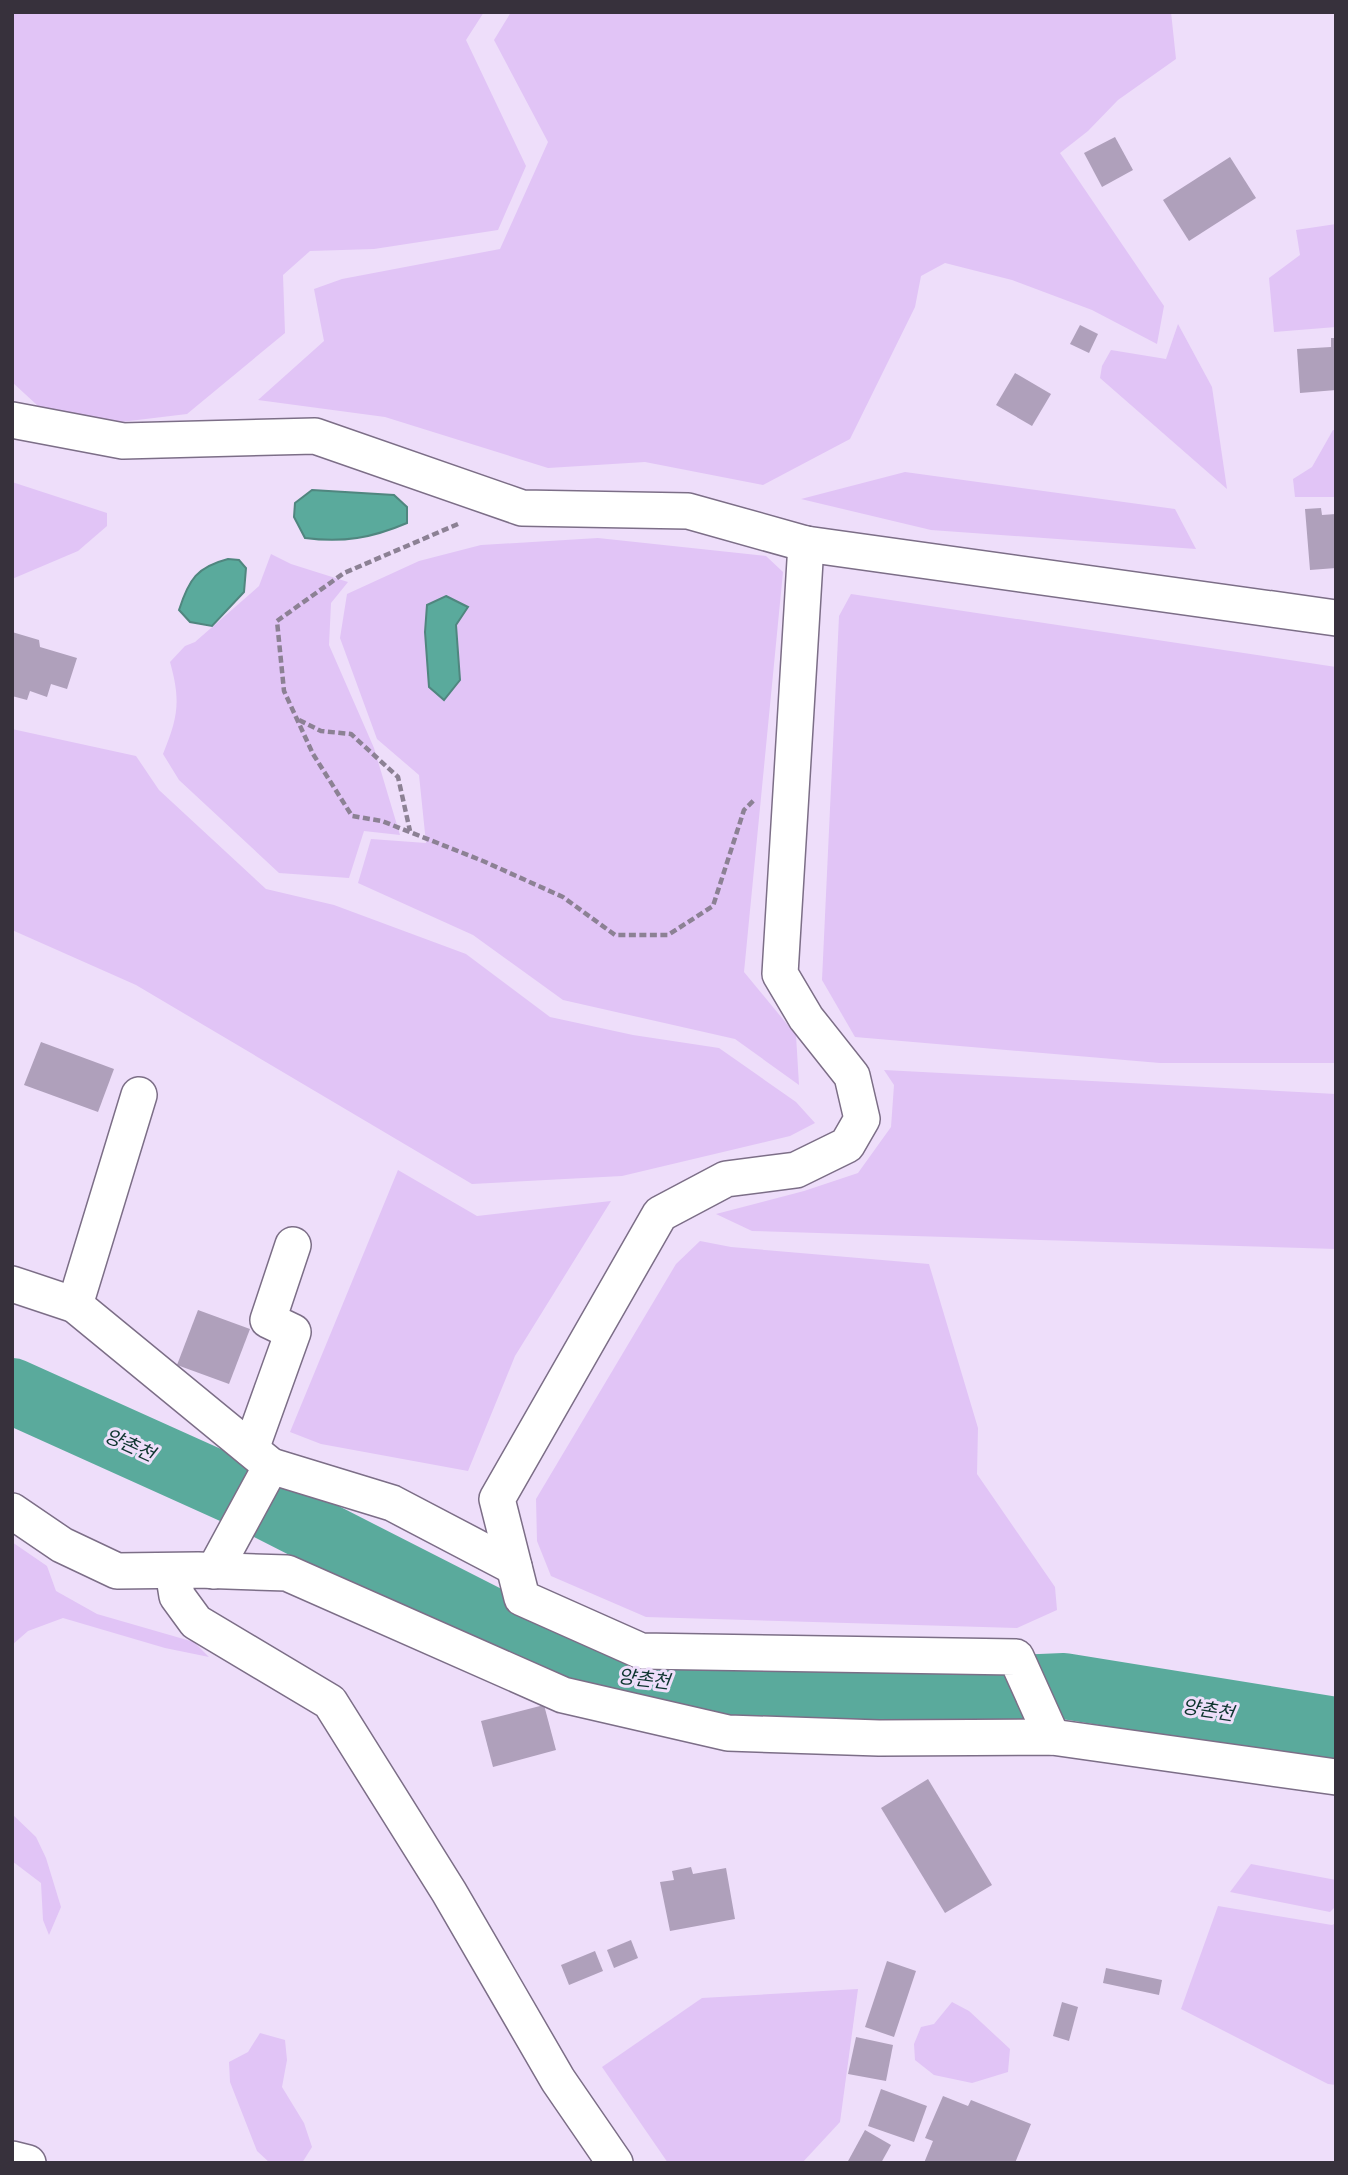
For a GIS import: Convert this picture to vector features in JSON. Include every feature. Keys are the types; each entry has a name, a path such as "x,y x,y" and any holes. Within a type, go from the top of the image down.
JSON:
{"street":[{"path":"12,419 123,441 315,436 522,509 688,511 806,544 1336,618"},
{"path":"806,544 780,974 806,1018 852,1076 862,1119 847,1145 796,1170 726,1179 660,1214 497,1499 522,1598 641,1651 1016,1657 1052,1737"},
{"path":"75,1305 138,1095"},
{"path":"215,1569 264,1461 293,1332 268,1320 293,1245"},
{"path":"12,1284 75,1305 264,1461 392,1503 514,1567"},
{"path":"12,1511 62,1545 117,1571 215,1569 287,1573 563,1695 728,1733 879,1738 1052,1737 1336,1777"},
{"path":"173,1571 177,1596 196,1622 330,1702 449,1892 558,2080 615,2163"},
{"path":"12,2159 28,2163"}],"path":[{"path":"507,503 344,573 277,621 284,691 313,754 352,816 382,821 563,897 615,935 668,935 713,906 744,810 793,761"},
{"path":"297,720 321,731 351,734 398,777 410,832"}],"shaded area":[{"path":"12,12 484,12 466,40 526,166 498,230 374,249 310,251 283,275 285,333 187,414 63,429 12,382"},
{"path":"511,12 1171,12 1176,59 1118,100 1088,131 1060,153 1164,306 1157,344 1092,310 1012,280 945,263 921,276 915,307 850,439 763,485 645,462 548,468 385,417 258,400 324,341 314,289 342,279 500,249 548,142 494,40"},
{"path":"1336,224 1336,327 1274,332 1269,278 1300,255 1296,230"},
{"path":"1178,324 1212,387 1227,489 1100,378 1102,366 1111,350 1166,359"},
{"path":"1333,430 1336,430 1336,497 1295,497 1293,479 1312,467"},
{"path":"905,472 1175,509 1196,549 931,530 801,499"},
{"path":"12,482 107,513 107,526 78,551 12,579"},
{"path":"312,490 394,495 407,507 407,523 357,538 305,538 294,517 295,503"},
{"path":"598,538 766,556 783,572 744,972 796,1035 799,1085 735,1039 563,1000 473,935 358,883 371,839 426,843 419,775 377,739 340,638 347,594 419,561 481,545"},
{"path":"271,554 291,564 348,582 331,603 329,645 374,748 400,835 364,831 349,878 279,873 179,780 163,754 175,719 177,698 170,662 185,646 195,642 259,586"},
{"path":"228,559 239,560 246,568 244,592 212,626 190,622 179,610 191,582 202,570"},
{"path":"851,594 1336,667 1336,1063 1160,1063 855,1037 822,980 839,616"},
{"path":"446,596 468,607 456,625 460,680 444,700 429,687 425,632 427,605"},
{"path":"12,729 136,756 159,790 266,889 334,905 466,954 550,1017 633,1035 719,1048 796,1102 815,1123 790,1136 622,1176 472,1184 136,985 12,930"},
{"path":"884,1070 1336,1094 1336,1249 752,1231 716,1214 804,1191 858,1173 891,1127 894,1085"},
{"path":"398,1170 477,1216 611,1201 515,1356 468,1471 321,1444 290,1432"},
{"path":"700,1241 731,1247 929,1264 978,1428 977,1474 1055,1587 1057,1610 1017,1628 646,1617 551,1576 537,1541 536,1499 676,1264"},
{"path":"12,1542 47,1566 56,1591 97,1614 194,1642 209,1657 165,1648 63,1618 28,1631 12,1645"},
{"path":"12,1814 36,1837 46,1858 61,1907 49,1935 43,1920 41,1883 12,1861"},
{"path":"1251,1864 1336,1880 1336,1906 1330,1912 1230,1892"},
{"path":"1218,1906 1332,1925 1336,1923 1336,2085 1328,2084 1181,2009"},
{"path":"858,1989 840,2122 802,2163 668,2163 602,2067 702,1998"},
{"path":"952,2002 969,2011 1010,2049 1008,2072 972,2083 934,2075 915,2060 914,2044 921,2027 934,2024"},
{"path":"260,2033 285,2040 287,2060 282,2087 304,2123 312,2147 302,2163 270,2163 257,2151 230,2082 229,2062 248,2052"}],"building":[{"path":"1115,137 1133,170 1102,187 1084,153"},
{"path":"1230,157 1256,198 1189,241 1163,200"},
{"path":"1080,325 1098,334 1089,353 1070,344"},
{"path":"1331,338 1336,338 1336,390 1300,393 1297,349 1331,347"},
{"path":"1015,373 1051,394 1032,426 996,405"},
{"path":"1321,508 1322,515 1336,514 1336,568 1310,570 1305,509"},
{"path":"12,632 39,640 40,647 77,658 67,689 51,684 47,697 30,691 27,700 12,696"},
{"path":"41,1042 114,1069 98,1112 24,1085"},
{"path":"198,1310 250,1329 229,1384 177,1365"},
{"path":"544,1705 556,1750 493,1767 481,1721"},
{"path":"928,1779 992,1885 945,1913 881,1808"},
{"path":"691,1867 693,1874 726,1868 735,1919 670,1931 660,1882 674,1880 672,1871"},
{"path":"631,1940 638,1958 614,1968 607,1950"},
{"path":"595,1951 603,1971 569,1985 561,1965"},
{"path":"887,1961 916,1971 894,2037 865,2027"},
{"path":"1106,1968 1162,1980 1159,1995 1103,1983"},
{"path":"1062,2002 1078,2007 1069,2041 1053,2036"},
{"path":"856,2037 893,2045 886,2081 848,2074"},
{"path":"881,2089 927,2106 914,2142 868,2126"},
{"path":"943,2096 968,2106 971,2100 1031,2124 1015,2163 924,2163 933,2141 925,2138"},
{"path":"865,2130 891,2145 881,2163 847,2163"}],"waterway":[{"name":"양촌천","path":"12,1391 256,1501 590,1671 737,1689 916,1692 1064,1686 1336,1730"}]}
